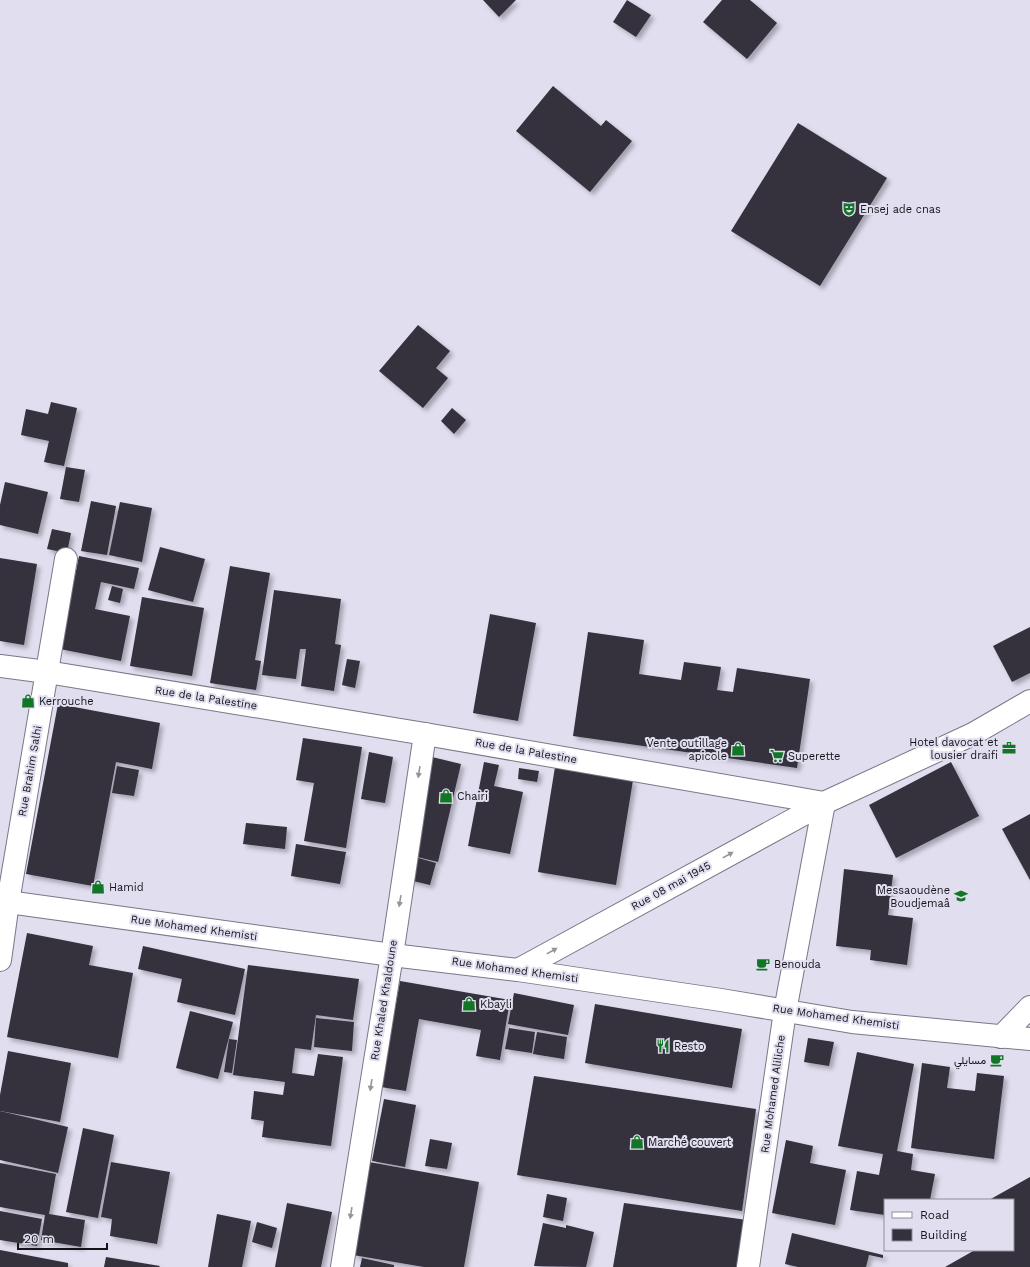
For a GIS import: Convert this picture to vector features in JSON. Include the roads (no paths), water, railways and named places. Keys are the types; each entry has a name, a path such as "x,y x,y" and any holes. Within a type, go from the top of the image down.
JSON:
{"street":[{"name":"Rue Brahim Salhi","path":"0,960 4,902 47,672 66,559"},
{"name":"Rue de la Palestine","path":"0,666 47,672 425,734 824,803"},
{"path":"824,803 973,734 1030,701"},
{"name":"Rue Khaled Khaldoune","path":"342,1267 392,955 425,734"},
{"name":"Rue 08 mai 1945","path":"518,970 824,803"},
{"name":"Rue Mohamed Aliliche","path":"748,1267 785,1011 824,803"},
{"name":"Rue Mohamed Khemisti","path":"4,902 392,955 518,970 852,1022 1030,1039"},
{"path":"1001,1037 1030,1007"}],"place":[{"name":"Ensej ade cnas","path":"849,209"},
{"name":"Kerrouche","path":"28,701"},
{"name":"Hotel davocat et lousier draifi","path":"1009,748"},
{"name":"Vente outillage apicole","path":"738,749"},
{"name":"Superette","path":"777,756"},
{"name":"Chairi","path":"446,796"},
{"name":"Hamid","path":"98,887"},
{"name":"Messaoudène Boudjemaâ","path":"961,896"},
{"name":"Benouda","path":"763,964"},
{"name":"Kbayli","path":"469,1004"},
{"name":"Resto","path":"663,1046"},
{"name":"مسايلي","path":"997,1060"},
{"name":"Marché couvert","path":"637,1142"}]}
